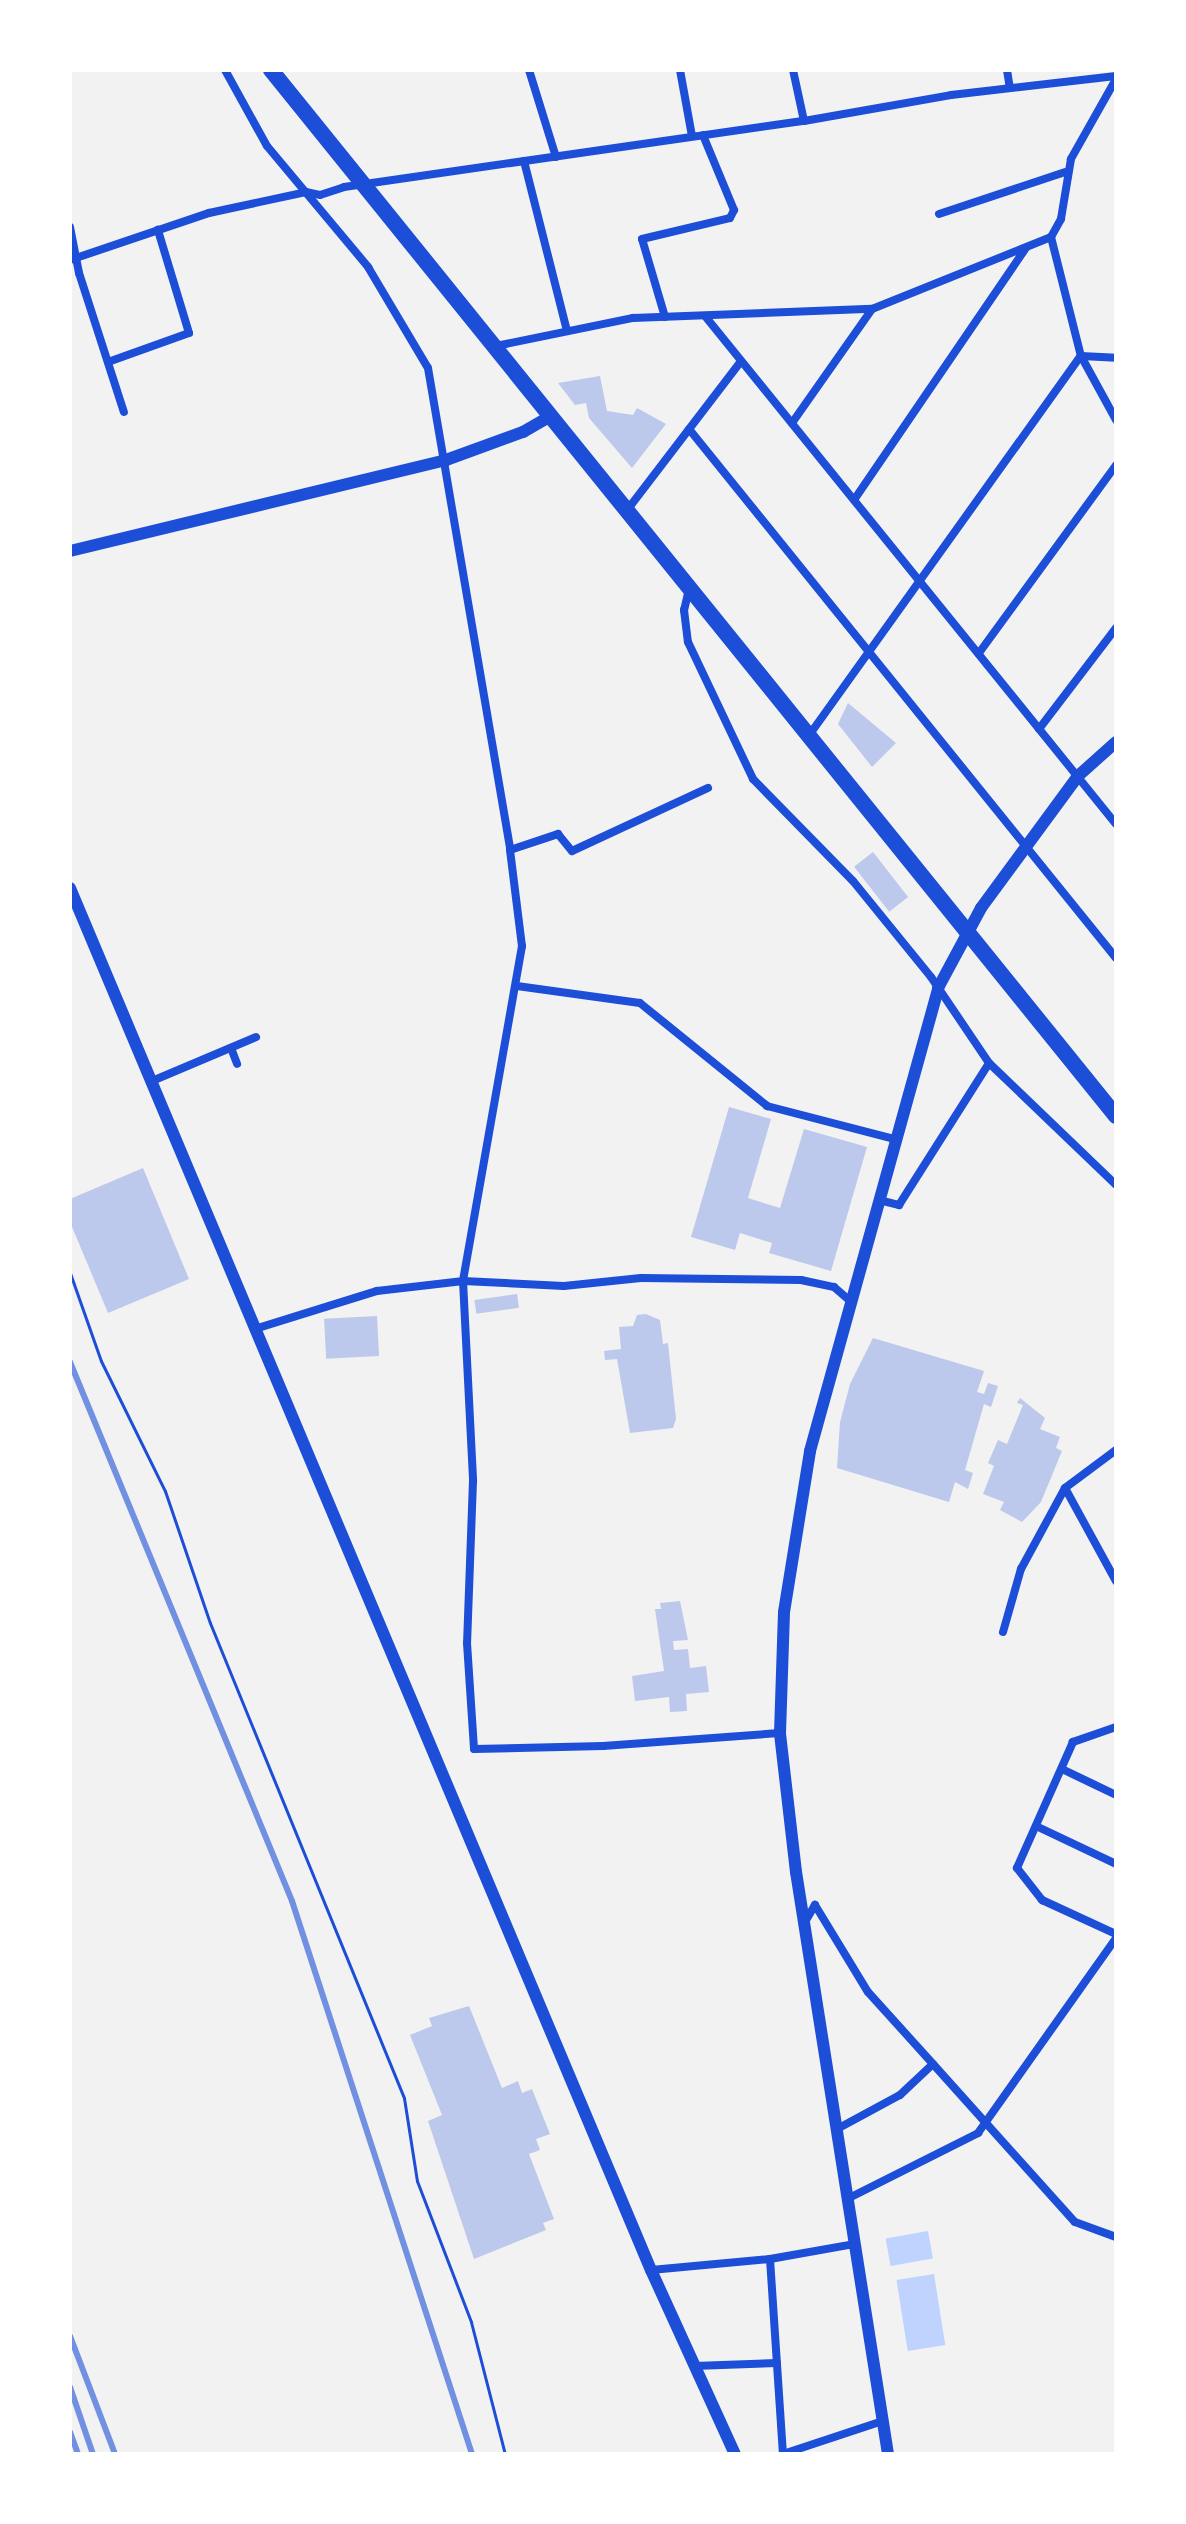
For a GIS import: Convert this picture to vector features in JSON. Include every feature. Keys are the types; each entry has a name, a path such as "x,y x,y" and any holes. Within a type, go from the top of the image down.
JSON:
{"main road":[{"path":"271,70 1116,1116"}],"street":[{"path":"225,70 267,146 368,267 428,368 510,850 522,946 517,986 488,1115 463,1281 473,1481 467,1643 474,1749 630,1745 780,1733"},
{"path":"529,70 556,157"},
{"path":"680,70 692,136"},
{"path":"793,70 804,121"},
{"path":"1007,70 1010,88"},
{"path":"74,259 158,230 306,192 320,195 362,184 804,121 1010,88 1116,77"},
{"path":"495,346 567,331 665,317 872,309 1051,237 1061,219 1065,172 1116,77"},
{"path":"665,317 642,239 730,218 734,210 703,135"},
{"path":"524,161 567,331"},
{"path":"939,214 1065,172"},
{"path":"70,227 74,259 124,412"},
{"path":"108,362 189,333 158,230"},
{"path":"1051,237 1081,356 1116,420"},
{"path":"854,500 1026,247"},
{"path":"792,423 872,309"},
{"path":"705,316 1116,824"},
{"path":"1081,356 1116,358"},
{"path":"810,734 1081,356"},
{"path":"628,509 741,361"},
{"path":"70,551 446,460 523,432 551,416"},
{"path":"689,429 1116,958"},
{"path":"979,653 1116,465"},
{"path":"689,588 684,610 688,642 753,779 853,881 938,988 989,1063 1116,1185"},
{"path":"1039,729 1116,628"},
{"path":"888,2454 805,1924 780,1733 784,1612 800,1494 938,988 968,933 1027,846 1078,776 1116,742"},
{"path":"510,850 558,834 572,851 708,788"},
{"path":"70,888 651,2270 735,2454"},
{"path":"517,986 640,1003 767,1106 895,1139"},
{"path":"152,1081 256,1037"},
{"path":"231,1048 237,1064"},
{"path":"879,1200 899,1205 989,1063"},
{"path":"255,1329 377,1291 463,1281 564,1286 641,1278 801,1280 834,1287 851,1302"},
{"path":"1003,1632 1021,1569 1065,1488 1116,1450"},
{"path":"1065,1488 1116,1581"},
{"path":"847,2199 978,2133 1116,1936 1042,1900 1017,1868 1073,1742 1116,1727"},
{"path":"1062,1769 1116,1795"},
{"path":"1036,1826 1116,1864"},
{"path":"805,1924 815,1905 868,1992 986,2119 1075,2222 1116,2237"},
{"path":"837,2129 900,2095 933,2064"},
{"path":"651,2270 770,2259 854,2244"},
{"path":"770,2259 783,2454 883,2421"},
{"path":"694,2366 777,2363"}],"path":[{"path":"70,1273 101,1361 165,1491 210,1623 404,2098 417,2181 471,2322 505,2454"}],"water":[{"path":"928,2231 933,2259 891,2266 886,2238"},
{"path":"934,2274 945,2345 908,2351 896,2280"}],"building":[{"path":"600,376 607,411 633,415 637,408 666,424 632,468 589,418 586,403 575,405 558,383"},
{"path":"848,703 896,743 872,767 838,724"},
{"path":"873,852 908,897 889,912 854,867"},
{"path":"729,1107 771,1119 748,1198 780,1208 804,1129 867,1147 831,1271 769,1253 772,1243 740,1233 735,1250 691,1237"},
{"path":"143,1168 189,1279 108,1313 70,1222 70,1199"},
{"path":"517,1294 519,1308 476,1314 474,1300"},
{"path":"646,1314 660,1320 663,1344 668,1343 676,1419 673,1428 630,1433 617,1359 605,1360 604,1351 621,1349 619,1327 633,1326 637,1315"},
{"path":"377,1316 379,1356 326,1359 324,1319"},
{"path":"873,1338 984,1371 977,1392 984,1394 988,1383 998,1386 991,1407 984,1404 965,1470 973,1473 968,1489 955,1482 949,1502 837,1468 840,1422 850,1384"},
{"path":"1020,1398 1045,1418 1040,1429 1060,1437 1056,1448 1062,1451 1041,1502 1022,1522 1000,1510 1004,1502 983,1494 994,1466 988,1463 998,1440 1007,1444 1023,1405 1017,1403"},
{"path":"680,1601 688,1640 673,1641 674,1650 688,1649 690,1668 706,1666 709,1692 686,1694 687,1711 670,1712 669,1697 635,1701 632,1676 664,1671 655,1609 661,1609 660,1603"},
{"path":"469,2006 502,2088 518,2081 522,2093 532,2089 550,2134 536,2139 540,2150 529,2154 554,2219 543,2223 546,2230 474,2259 428,2121 442,2115 410,2035 432,2026 429,2018"}],"railway":[{"path":"70,1362 292,1901 472,2454"},
{"path":"70,2336 115,2454"},
{"path":"70,2387 93,2454"},
{"path":"70,2432 78,2454"}]}
